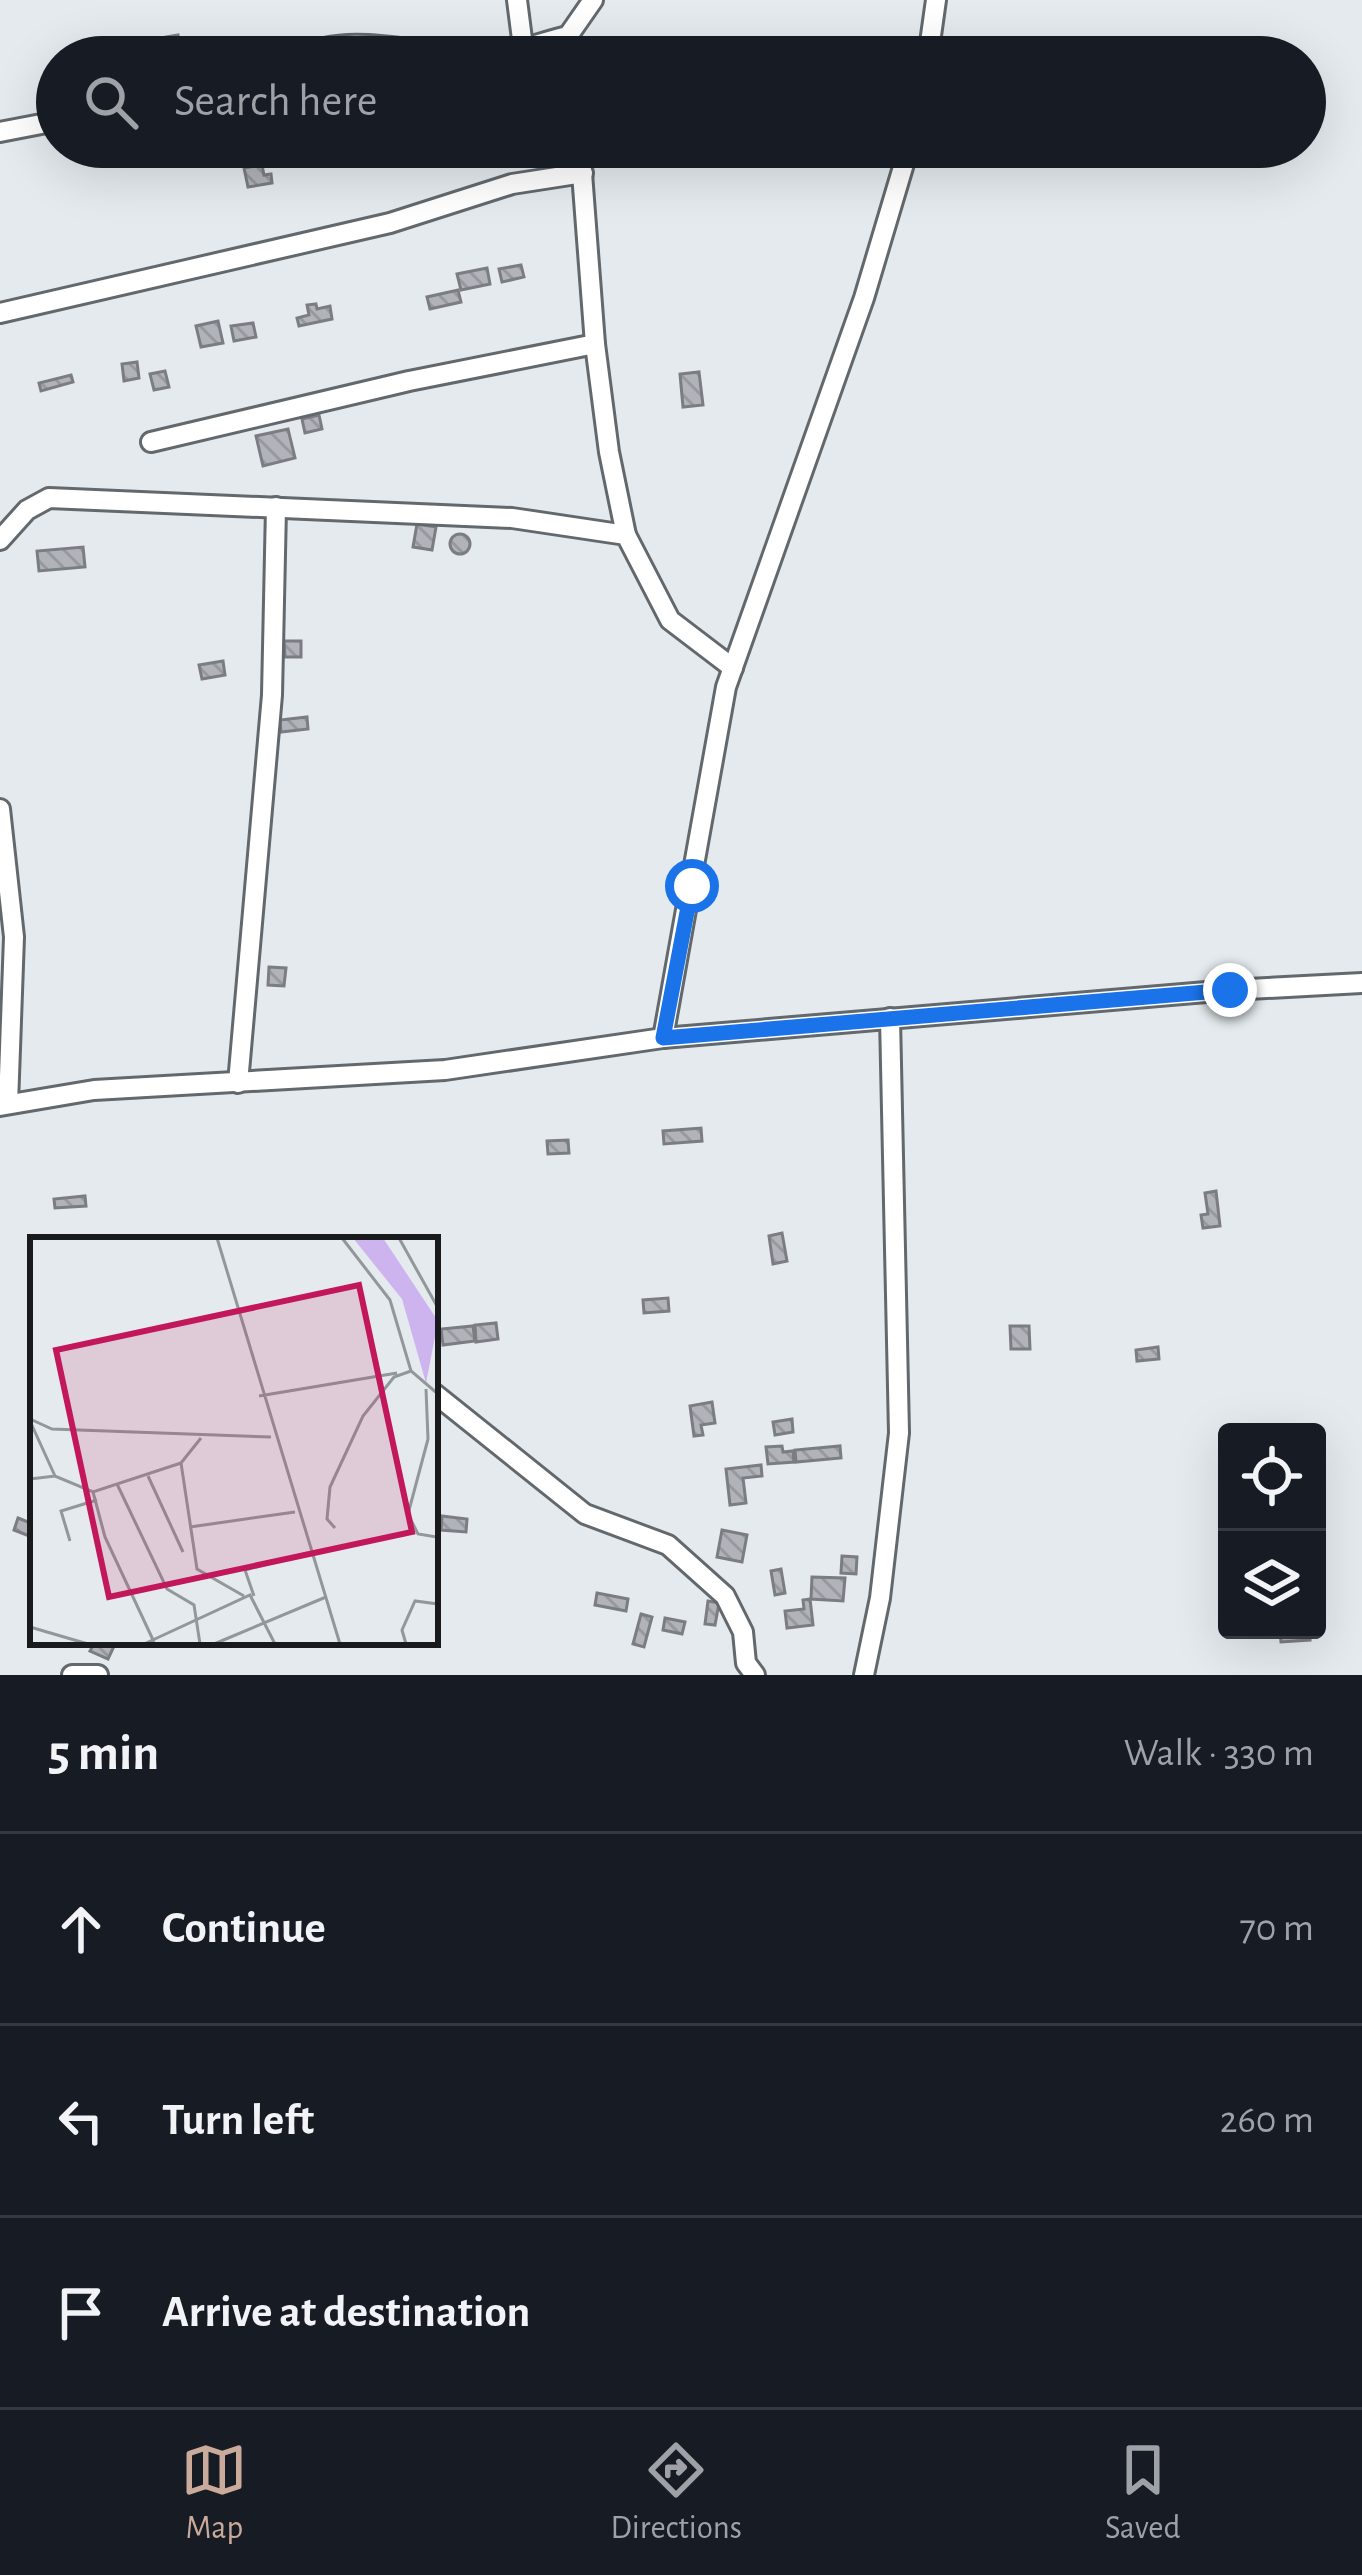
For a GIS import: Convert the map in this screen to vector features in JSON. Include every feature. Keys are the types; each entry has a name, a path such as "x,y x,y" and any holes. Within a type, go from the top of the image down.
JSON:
{"street":[{"path":"517,0 522,36"},
{"path":"568,36 593,0"},
{"path":"931,36 936,0"},
{"path":"0,132 36,125"},
{"path":"582,168 595,344 626,535 670,620 733,668"},
{"path":"663,1038 725,687 864,298 903,168"},
{"path":"0,313 390,223 512,184 583,173"},
{"path":"151,442 409,381 595,344"},
{"path":"0,540 27,510 49,498 512,518 626,535"},
{"path":"238,1083 272,695 276,507"},
{"path":"0,809 14,937 4,1105 94,1090 446,1070 663,1038 1362,983"},
{"path":"863,1675 880,1598 899,1433 890,1018"},
{"path":"438,1396 585,1514 668,1544 725,1596 743,1632 746,1663 755,1675"},
{"path":"72,1675 98,1675"}],"building":[{"path":"244,168 263,168 264,175 271,174 272,183 248,187"},
{"path":"521,265 524,277 502,282 499,269"},
{"path":"487,268 490,284 461,290 457,274"},
{"path":"458,290 461,302 430,309 427,297"},
{"path":"316,304 317,309 330,306 332,319 299,326 297,318 309,315 307,305"},
{"path":"218,321 223,343 201,347 196,326"},
{"path":"253,323 256,337 234,341 231,326"},
{"path":"137,362 139,378 124,381 122,364"},
{"path":"165,371 169,387 154,390 150,374"},
{"path":"699,372 703,405 683,407 680,374"},
{"path":"71,375 73,382 41,391 39,383"},
{"path":"319,415 322,429 305,433 302,419"},
{"path":"288,429 295,458 263,466 256,436"},
{"path":"417,524 436,527 432,550 413,547"},
{"path":"460,534 470,544 460,554 450,544"},
{"path":"83,547 85,567 39,571 37,551"},
{"path":"284,641 301,641 301,657 285,657"},
{"path":"223,661 225,675 202,679 199,665"},
{"path":"307,717 308,729 281,732 280,720"},
{"path":"269,967 286,968 284,986 268,985"},
{"path":"701,1128 702,1141 664,1144 663,1131"},
{"path":"568,1140 569,1153 548,1154 547,1141"},
{"path":"1216,1191 1220,1226 1203,1228 1201,1215 1208,1214 1205,1193"},
{"path":"85,1196 86,1206 55,1208 54,1199"},
{"path":"782,1233 787,1261 773,1264 769,1236"},
{"path":"668,1298 669,1311 644,1313 643,1300"},
{"path":"496,1323 498,1339 476,1342 475,1325"},
{"path":"473,1326 475,1341 443,1345 441,1329"},
{"path":"1010,1326 1029,1326 1030,1349 1011,1349"},
{"path":"1158,1347 1159,1359 1137,1361 1136,1350"},
{"path":"712,1402 715,1423 701,1425 703,1435 694,1436 690,1406"},
{"path":"792,1419 793,1432 775,1435 773,1422"},
{"path":"782,1446 783,1452 793,1451 794,1462 768,1464 766,1447"},
{"path":"840,1446 841,1458 796,1462 795,1450"},
{"path":"761,1465 762,1476 743,1478 746,1503 730,1505 726,1469"},
{"path":"442,1516 467,1519 466,1532 441,1530"},
{"path":"18,1518 30,1523 30,1536 14,1530"},
{"path":"722,1530 747,1535 742,1562 717,1557"},
{"path":"842,1556 857,1557 856,1574 841,1573"},
{"path":"781,1569 785,1593 775,1595 771,1571"},
{"path":"812,1577 845,1578 843,1601 811,1599"},
{"path":"597,1593 628,1599 626,1611 595,1605"},
{"path":"810,1599 813,1625 787,1628 785,1611 804,1609 803,1600"},
{"path":"708,1601 719,1603 715,1625 705,1624"},
{"path":"641,1614 652,1617 644,1647 633,1644"},
{"path":"665,1618 685,1622 682,1634 663,1630"},
{"path":"93,1645 115,1645 108,1659 90,1651"}],"route":[{"path":"692,886 663,1038 1230,990"}]}
